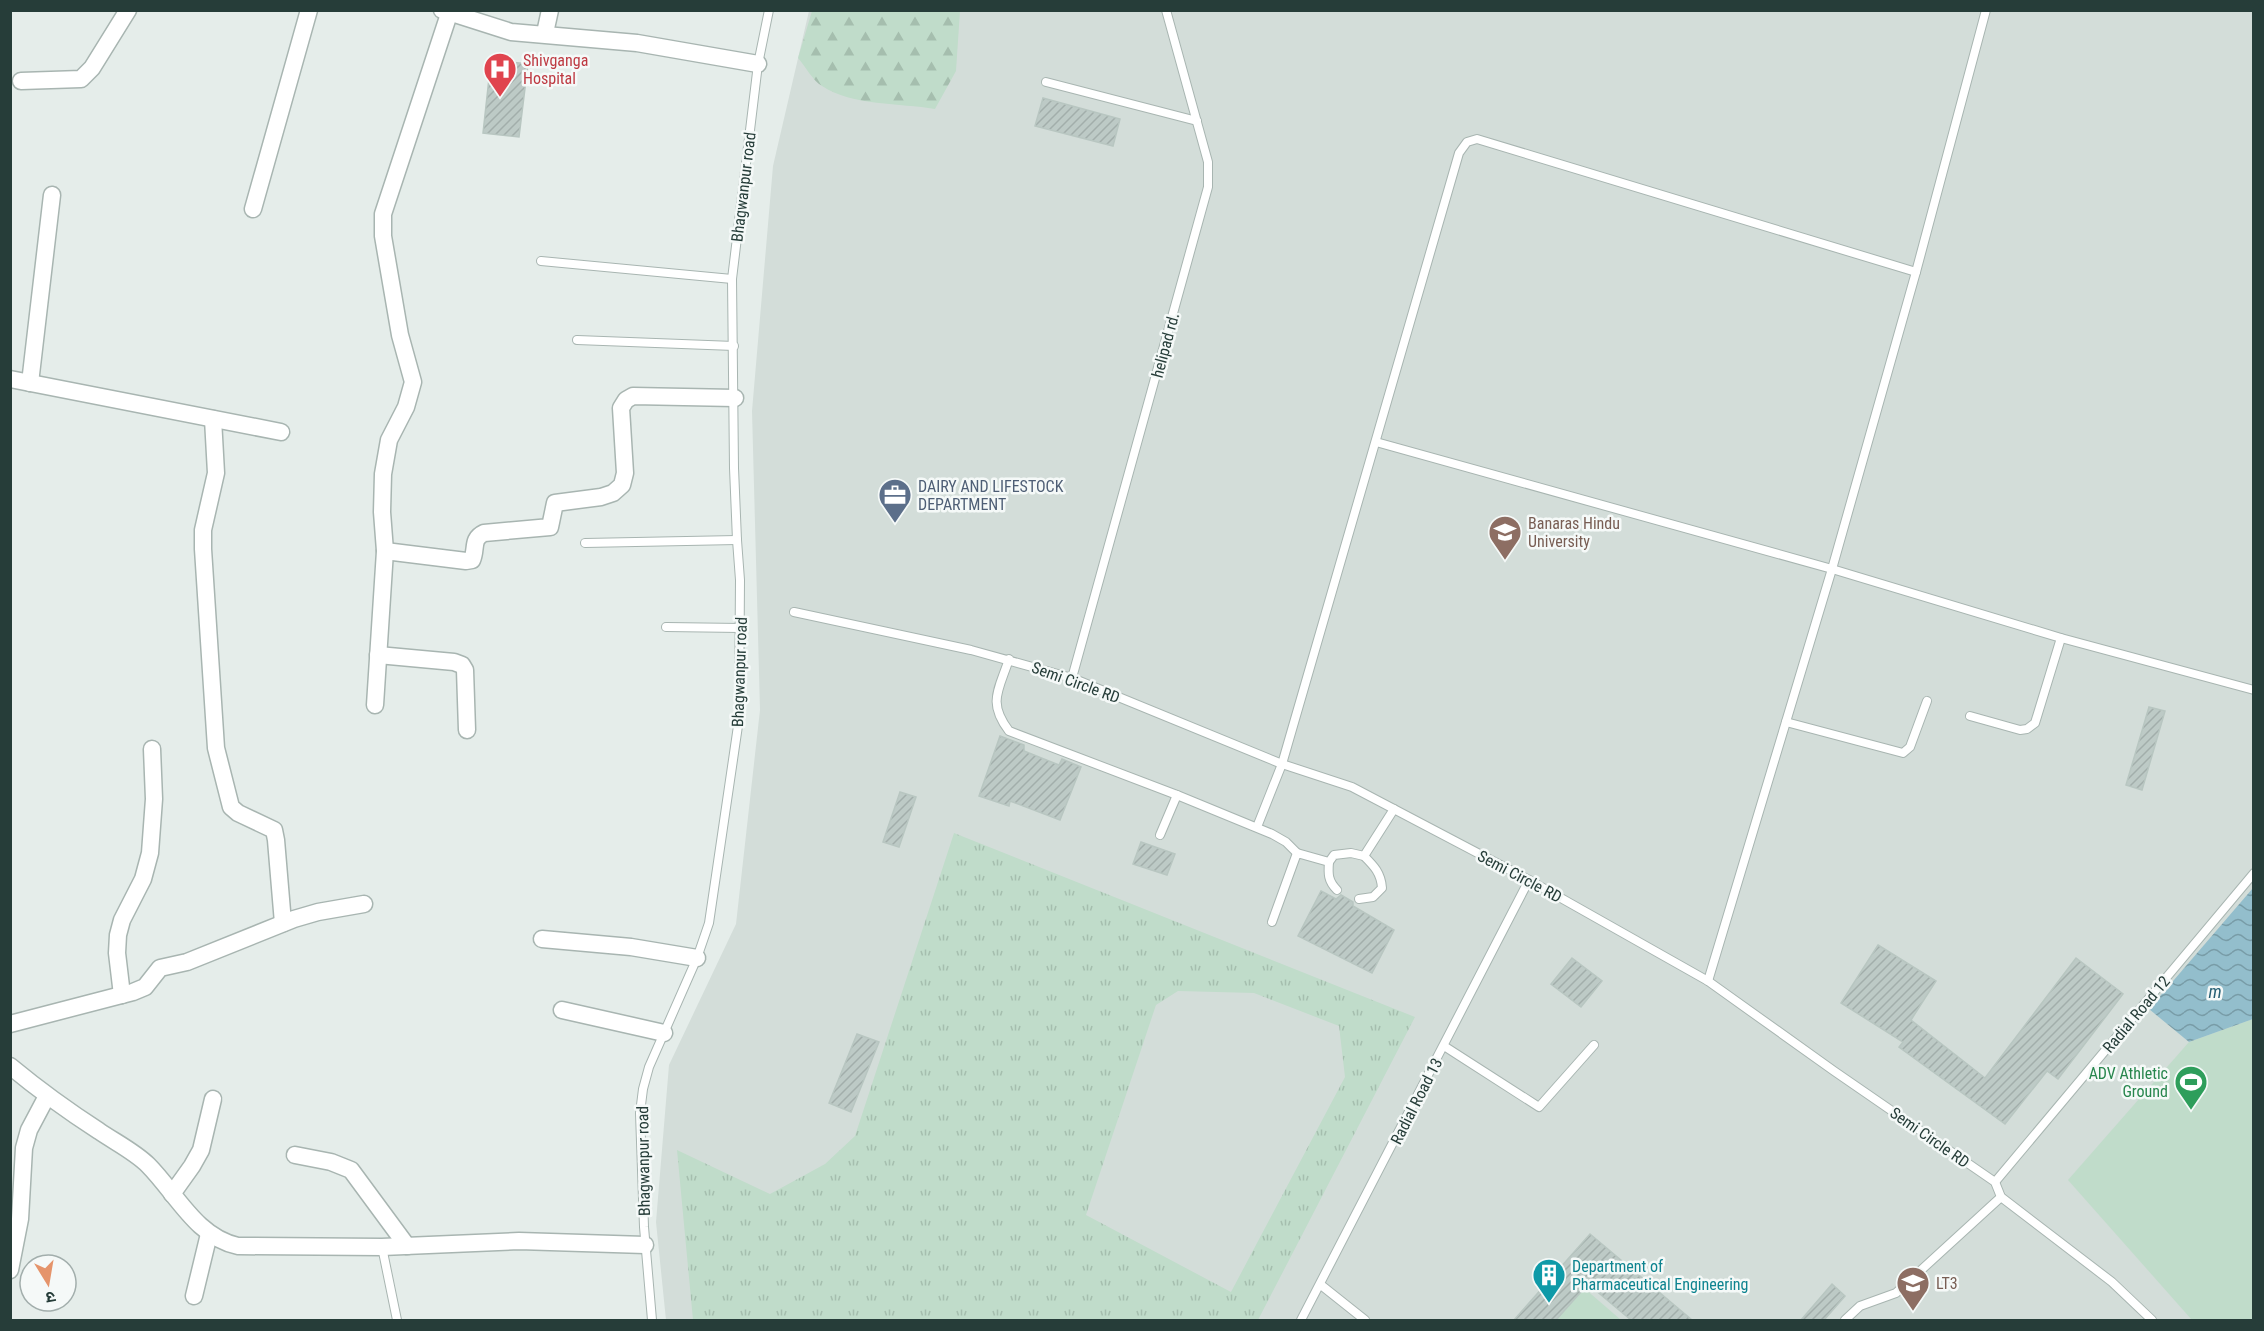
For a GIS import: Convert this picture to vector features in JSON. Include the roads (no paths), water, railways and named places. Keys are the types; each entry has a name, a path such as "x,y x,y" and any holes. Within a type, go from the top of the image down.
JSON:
{"street":[{"path":"21,81 81,79 92,68 128,10"},
{"path":"253,210 309,10"},
{"path":"545,33 550,10"},
{"path":"375,705 386,551 382,512 386,454 393,430 411,396 412,382 398,324 383,236 383,214 445,12 511,32 545,33 637,43 758,64"},
{"path":"30,383 52,195"},
{"path":"10,379 281,432"},
{"path":"386,551 466,561 472,560 477,536 484,533 550,527 555,503 601,497 613,493 622,485 625,473 621,408 626,400 633,396 735,398"},
{"path":"213,419 216,473 204,530 203,549 216,748 231,807 238,813 274,830 282,923"},
{"path":"378,655 454,662 462,665 465,670 467,730"},
{"path":"122,995 117,953 118,935 122,920 143,879 150,853 154,799 152,749"},
{"path":"10,1024 122,995 145,987 160,968 187,962 282,923 318,912 364,904"},
{"path":"542,939 630,946 697,958"},
{"path":"562,1010 664,1033"},
{"path":"10,1066 47,1096 147,1164 209,1234 225,1244 382,1247 519,1241 645,1245"},
{"path":"10,1270 20,1219 16,1162 29,1130 47,1096"},
{"path":"172,1194 201,1150 213,1099"},
{"path":"295,1155 331,1162 351,1170 407,1246"},
{"path":"194,1296 209,1234"}],"lane":[{"name":"Bhagwanpur road","path":"652,1320 645,1245 640,1113 643,1089 709,923 739,719 741,628 736,540 732,279 758,64 770,10"},
{"name":"helipad rd.","path":"1072,678 1208,186 1208,162 1166,10"},
{"path":"1708,981 1832,569 1916,272 1986,10"},
{"path":"1046,82 1197,120"},
{"path":"1257,827 1282,764 1459,153 1467,142 1477,139 1916,272"},
{"path":"540,261 732,279"},
{"path":"577,340 734,346"},
{"path":"1376,442 1832,569 2061,638 2253,690"},
{"path":"585,543 736,540"},
{"name":"Semi Circle RD","path":"794,612 1009,659 1072,678 1282,764 1352,787 1529,880 1708,981 1995,1182"},
{"path":"666,627 741,628"},
{"path":"1970,716 2019,730 2027,729 2036,723 2061,638"},
{"path":"1009,659 995,701 999,718 1009,731 1257,827 1286,842 1297,853 1329,862"},
{"path":"1786,722 1903,753 1910,747 1927,701"},
{"path":"1160,835 1177,795"},
{"path":"1364,856 1394,809"},
{"path":"1272,922 1297,853"},
{"path":"1337,890 1330,883 1328,874 1329,862 1334,855 1351,853 1364,856 1377,869 1382,878 1382,888 1373,897 1359,899"},
{"name":"Radial Road 12","path":"1995,1182 2253,873"},
{"name":"Radial Road 13","path":"1301,1320 1529,880"},
{"path":"1444,1046 1539,1107 1594,1045"},
{"path":"1995,1182 2001,1197 2112,1282 2152,1320"},
{"path":"1845,1320 1860,1306 1896,1293 2001,1197"},
{"path":"382,1247 397,1320"},
{"path":"1321,1285 1365,1320"}],"water":[{"name":"m","path":"2253,888 2253,1019 2189,1042 2149,1009"}],"place":[{"name":"Shivganga Hospital","path":"500,98"},
{"name":"DAIRY AND LIFESTOCK DEPARTMENT","path":"895,524"},
{"name":"Banaras Hindu University","path":"1505,561"},
{"name":"ADV Athletic Ground","path":"2191,1111"},
{"name":"Department of Pharmaceutical Engineering","path":"1549,1304"},
{"name":"LT3","path":"1913,1312"}]}
